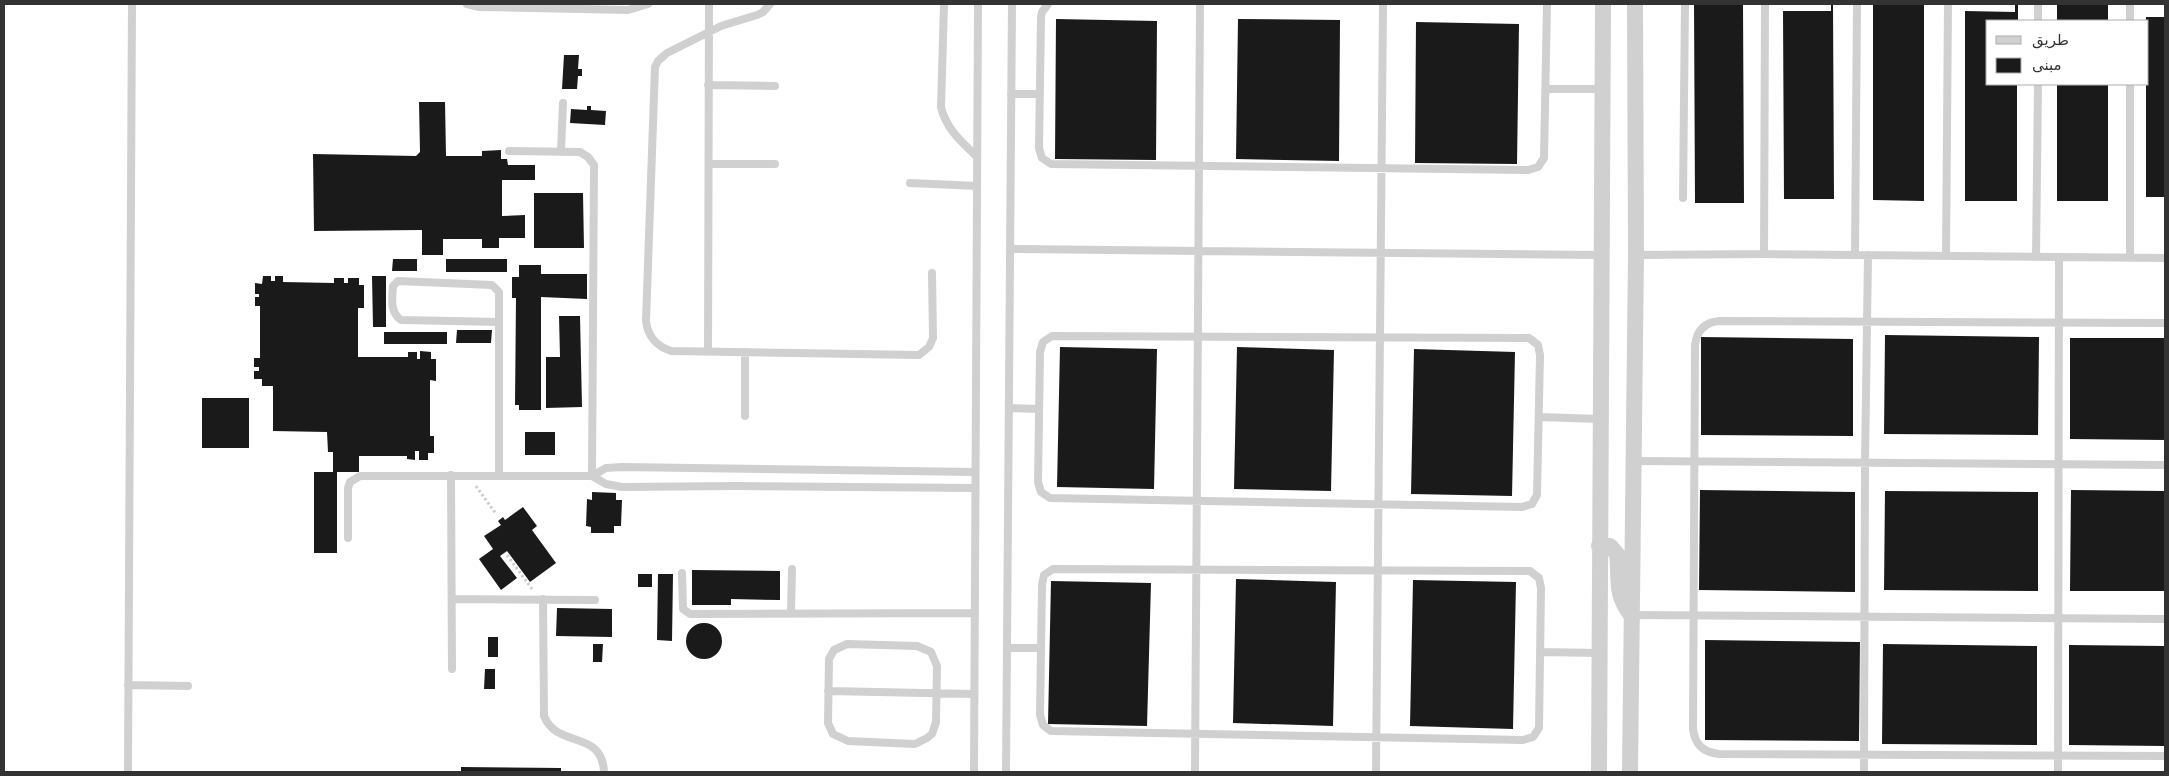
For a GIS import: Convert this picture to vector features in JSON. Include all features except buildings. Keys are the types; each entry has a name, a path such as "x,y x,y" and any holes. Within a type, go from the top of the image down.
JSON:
{"street":[{"path":"1599,772 1603,4"},
{"path":"1630,772 1636,255 1635,4"},
{"path":"1599,546 1610,546 1617,554 1620,599 1631,615"}],"lane":[{"path":"128,772 132,4"},
{"path":"467,4 479,7 550,6 628,10 648,4"},
{"path":"708,351 709,4"},
{"path":"770,4 758,15 708,32 667,53 658,61 655,68 646,321 649,334 658,345 671,350 919,355 929,348 933,338 932,273"},
{"path":"944,4 941,107 950,129 977,157"},
{"path":"974,772 978,4"},
{"path":"1006,772 1012,4"},
{"path":"1048,4 1042,12 1038,94 1040,153 1046,162 1051,164 1533,170 1538,167 1544,158 1547,4"},
{"path":"1195,772 1200,4"},
{"path":"1376,772 1383,4"},
{"path":"1683,198 1685,4"},
{"path":"1764,254 1765,4"},
{"path":"1855,255 1857,4"},
{"path":"1946,256 1948,4"},
{"path":"2038,4 2038,20"},
{"path":"2130,4 2130,20"},
{"path":"708,85 775,86"},
{"path":"2036,257 2038,85"},
{"path":"2130,85 2130,258"},
{"path":"1546,89 1603,89"},
{"path":"1011,94 1038,94"},
{"path":"561,151 562,103"},
{"path":"510,151 561,151 584,154 592,160 594,170 592,476"},
{"path":"708,164 775,164"},
{"path":"910,183 977,186"},
{"path":"1010,249 1602,255"},
{"path":"1636,255 1764,254 2165,258"},
{"path":"1864,772 1868,255"},
{"path":"2058,772 2059,258"},
{"path":"499,322 401,320 394,313 393,286 398,281 492,284 499,292 499,322 499,475"},
{"path":"2165,323 1720,321 1705,325 1699,330 1695,345 1693,729 1698,744 1704,750 1719,754 2165,756"},
{"path":"1052,336 1198,336 1529,338 1538,345 1539,350 1538,495 1527,507 1055,499 1045,496 1041,492 1038,482 1041,346 1043,342 1052,336"},
{"path":"745,352 745,416"},
{"path":"1009,408 1039,409"},
{"path":"1539,416 1600,419"},
{"path":"1634,461 2165,465"},
{"path":"592,476 599,471 614,467 975,472"},
{"path":"736,469 736,486"},
{"path":"348,538 348,488 355,478 366,475 592,476 606,484 622,487 975,488"},
{"path":"451,475 452,669"},
{"path":"791,613 792,569"},
{"path":"1053,569 1196,569 1530,571 1541,582 1539,728 1537,733 1528,740 1056,732 1046,729 1040,720 1042,579 1044,575 1053,569"},
{"path":"682,573 683,608 687,613 975,613"},
{"path":"452,600 595,600"},
{"path":"541,600 544,716 547,723 556,733 590,745 601,758 604,772"},
{"path":"1631,615 2165,618"},
{"path":"847,644 917,646 927,649 936,661 937,693 935,728 927,738 915,744 848,740 837,737 828,722 829,659 834,650 847,644"},
{"path":"1007,648 1041,648"},
{"path":"1540,652 1599,653"},
{"path":"128,686 188,686"},
{"path":"828,691 974,694"}],"path":[{"path":"469,475 496,514"},
{"path":"507,554 541,600"}]}
